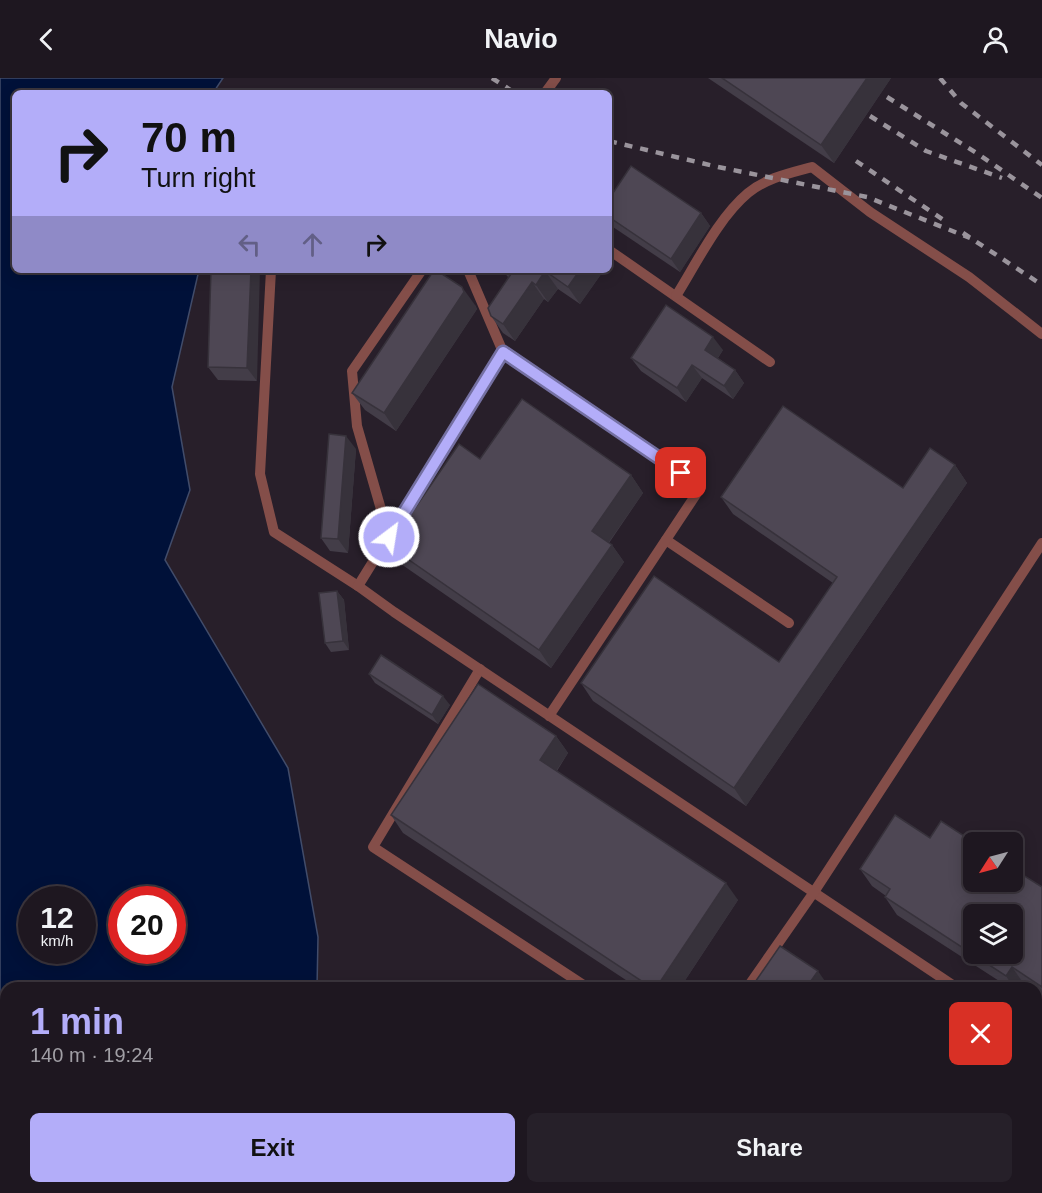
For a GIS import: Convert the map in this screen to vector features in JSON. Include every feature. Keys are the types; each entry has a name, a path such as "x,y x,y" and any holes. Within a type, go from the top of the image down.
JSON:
{"lane":[{"path":"676,296 730,210 749,192 781,175 812,167 870,212 969,277 1042,334"},
{"path":"612,252 770,362"},
{"path":"271,273 260,474 274,532 948,982"},
{"path":"389,537 357,426 352,371 420,273"},
{"path":"469,273 503,352 701,487 549,716"},
{"path":"358,586 503,352"},
{"path":"666,540 789,623"},
{"path":"751,982 814,892 1042,543"},
{"path":"480,669 373,847 579,982"}],"water":[{"path":"0,78 223,78 215,90 12,90 12,273 198,273 172,387 190,490 165,560 288,768 318,937 317,982 0,982"}],"building":[{"path":"722,78 867,78 821,145"},
{"path":"631,166 701,213 671,259 612,219 612,194"},
{"path":"211,273 251,273 247,368 208,367"},
{"path":"432,273 441,273 462,287 464,292 384,413 352,393"},
{"path":"512,273 544,273 536,285 532,282 503,324 491,316 488,308"},
{"path":"548,273 578,273 568,287"},
{"path":"666,305 713,337 705,350 735,370 724,386 692,365 677,388 631,358"},
{"path":"522,399 631,475 592,531 612,545 539,650 389,546 459,444 480,459"},
{"path":"783,406 903,488 930,448 955,465 734,788 581,683 654,576 779,662 837,577 721,497"},
{"path":"329,434 346,436 338,539 321,538"},
{"path":"337,591 343,641 325,643 319,593"},
{"path":"381,655 443,696 432,715 369,674"},
{"path":"478,684 556,736 540,760 726,883 660,982 643,982 391,815"},
{"path":"895,815 930,838 941,821 963,835 963,892 1023,892 1023,875 1042,887 1042,982 1034,982 1012,967 1006,976 988,964 1023,964 1023,904 963,904 963,948 885,897 890,889 860,869"},
{"path":"780,946 818,971 810,982 755,982"}],"railway":[{"path":"492,78 510,90"},
{"path":"940,78 961,103 1042,165"},
{"path":"887,97 978,154 1042,198"},
{"path":"870,116 926,151 1002,178"},
{"path":"612,142 718,167 867,197 970,238"},
{"path":"856,161 945,221"},
{"path":"963,233 1042,285"}],"route":[{"path":"389,537 503,352 681,473"}]}
